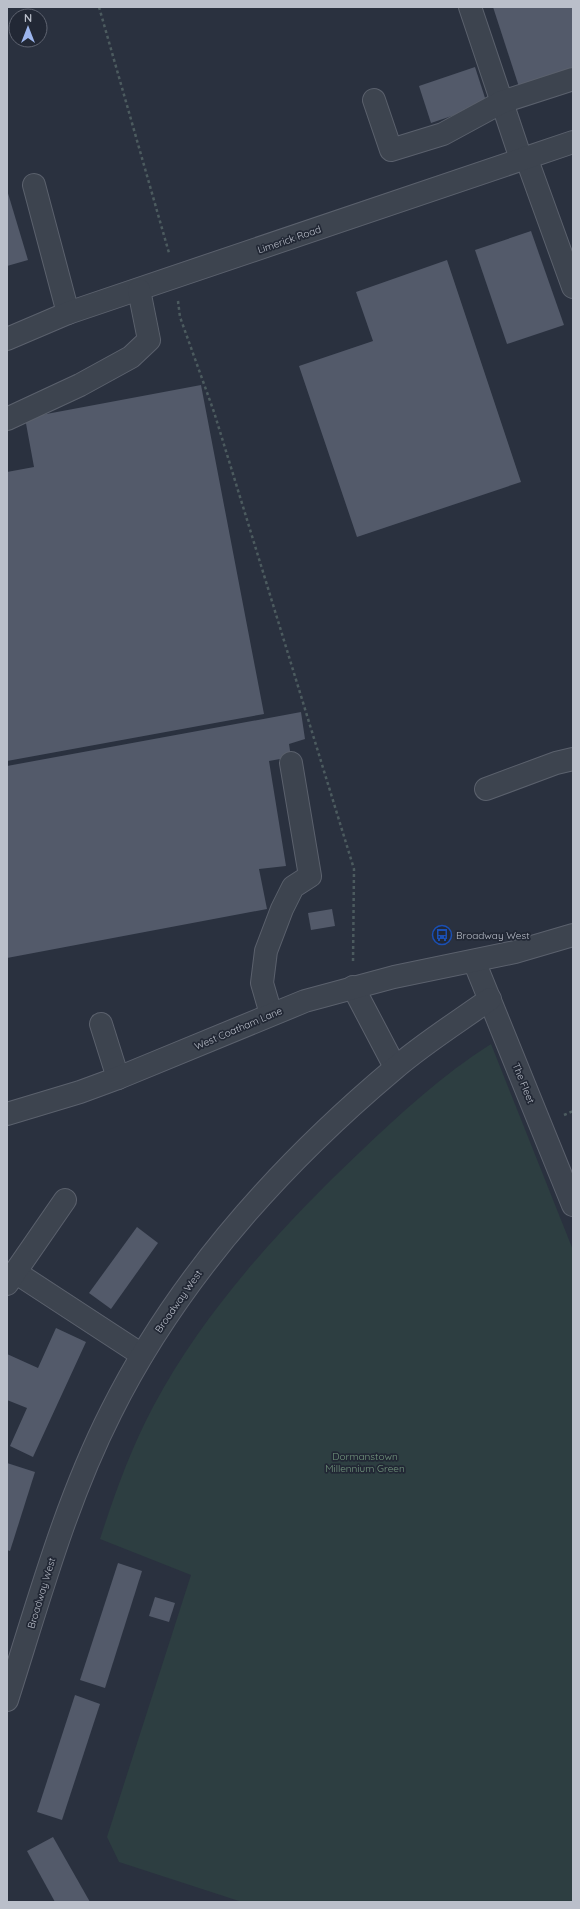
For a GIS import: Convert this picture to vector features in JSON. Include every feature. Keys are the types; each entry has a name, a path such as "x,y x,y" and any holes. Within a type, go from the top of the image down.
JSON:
{"street":[{"path":"470,7 502,102 573,287"},
{"path":"374,100 391,150 443,134 502,102 573,79"},
{"name":"Limerick Road","path":"7,339 68,313 176,278 573,142"},
{"path":"34,185 68,313"},
{"path":"7,419 80,385 131,357 149,340 139,290"},
{"path":"486,789 556,763 573,759"},
{"path":"271,1014 262,983 266,951 282,908 293,887 310,876 291,764"},
{"path":"474,961 515,952 573,935"},
{"name":"West Coatham Lane","path":"7,1114 80,1092 118,1078 305,1001 353,987 474,961"},
{"name":"The Fleet","path":"474,961 573,1206"},
{"path":"353,987 395,1067"},
{"name":"Broadway West","path":"7,1700 55,1548 76,1490 110,1412 142,1354 185,1288 219,1244 260,1198 334,1122 395,1067 490,999"},
{"path":"101,1024 118,1078"},
{"path":"65,1200 11,1279 142,1354"}],"path":[{"path":"99,7 176,278 180,318 214,412 354,869 353,987"}],"green space":[{"name":"Dormanstown Millennium Green","path":"491,1044 573,1250 573,1902 242,1902 119,1862 107,1837 191,1575 100,1539 138,1438 154,1405 174,1370 197,1336 246,1271 273,1240 330,1181 406,1109 456,1068"}],"building":[{"path":"493,7 573,7 573,75 521,93"},
{"path":"475,67 487,104 431,123 419,86"},
{"path":"7,190 28,260 7,266"},
{"path":"531,231 564,325 507,344 475,250"},
{"path":"447,260 521,482 357,537 299,366 373,341 356,292"},
{"path":"201,385 264,714 7,761 7,472 34,467 25,418"},
{"path":"301,712 305,739 289,744 291,757 269,761 286,866 259,869 267,909 7,958 7,766"},
{"path":"332,909 335,926 311,930 308,913"},
{"path":"137,1227 158,1243 111,1309 89,1293"},
{"path":"56,1328 86,1342 33,1457 10,1446 27,1408 7,1400 7,1354 38,1368"},
{"path":"7,1463 35,1472 10,1551 7,1550"},
{"path":"118,1563 142,1571 105,1688 80,1680"},
{"path":"155,1597 175,1603 169,1622 149,1616"},
{"path":"75,1695 100,1704 62,1820 37,1812"},
{"path":"53,1837 90,1902 55,1902 27,1851"}],"place":[{"name":"Broadway West","path":"442,935"}]}
